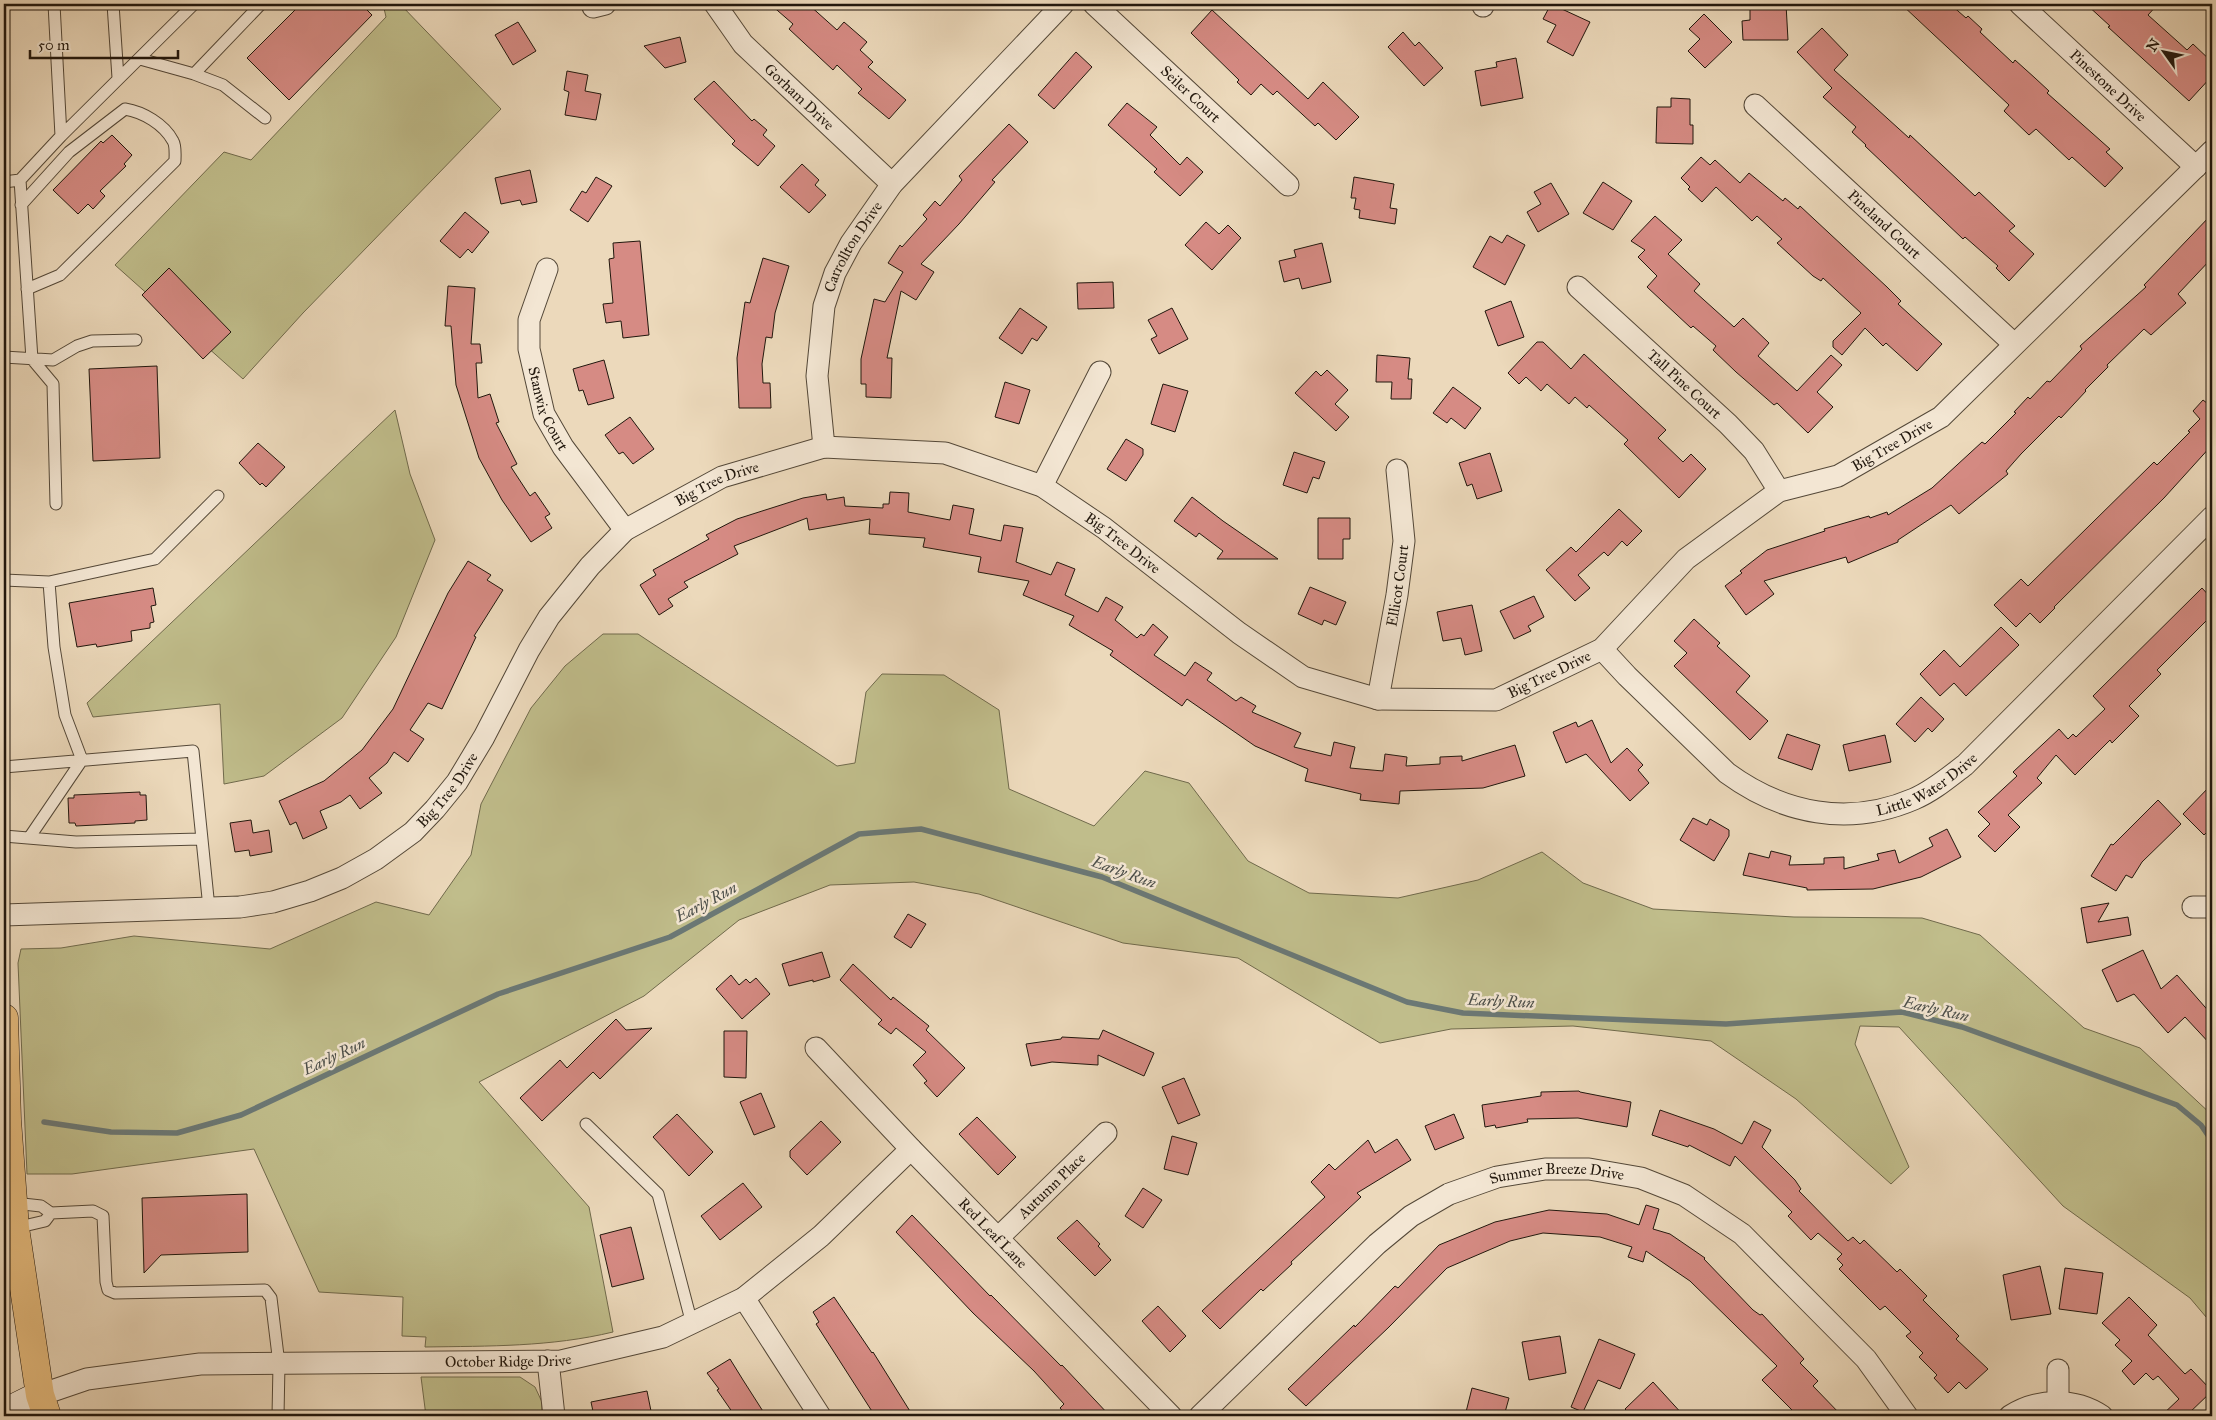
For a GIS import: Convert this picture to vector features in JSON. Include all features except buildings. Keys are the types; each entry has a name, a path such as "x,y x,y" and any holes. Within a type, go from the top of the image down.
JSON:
{"main road":[{"path":"4,1018 6,1120 14,1215 44,1406"}],"street":[{"name":"Gorham Drive","path":"715,4 744,44 892,184"},
{"name":"Carrollton Drive","path":"824,447 817,376 824,306 835,273 851,243 892,184 1063,4"},
{"name":"Seiler Court","path":"1094,4 1288,185"},
{"name":"Pinestone Drive","path":"2020,4 2196,167"},
{"name":"Pineland Court","path":"1755,104 2014,344"},
{"name":"Big Tree Drive","path":"4,915 240,907 272,902 310,891 342,878 376,859 412,832 458,782 484,737 529,650 549,617 590,566 625,530 722,477 824,447 945,453 1042,486 1104,528 1239,633 1303,677 1378,699 1496,700 1602,649 1686,559 1779,491 1838,476 1941,418 2212,151"},
{"name":"Stanwix Court","path":"547,269 529,320 529,339 534,377 544,414 562,447 625,530"},
{"name":"Tall Pine Court","path":"1578,287 1728,424 1754,451 1779,491"},
{"path":"1042,486 1100,372"},
{"name":"Ellicot Court","path":"1378,699 1397,595 1404,541 1397,470"},
{"name":"Little Water Drive","path":"1602,649 1627,676 1727,773 1744,786 1774,801 1804,811 1832,814 1865,813 1890,808 1916,798 1965,765 2210,525"},
{"name":"Red Leaf Lane","path":"816,1048 911,1149 1171,1416"},
{"name":"Autumn Place","path":"998,1238 1106,1133"},
{"name":"October Ridge Drive","path":"44,1406 86,1379 200,1364 561,1361 664,1337 744,1298 821,1236 911,1149"},
{"name":"Summer Breeze Drive","path":"1200,1416 1377,1244 1411,1216 1448,1194 1497,1177 1544,1169 1589,1169 1641,1178 1684,1195 1742,1234 1866,1359 1907,1416"},
{"path":"744,1298 820,1416"},
{"path":"548,1361 554,1416"},
{"path":"2058,1370 2058,1402"},
{"path":"2010,1416 2023,1408 2058,1402 2092,1409 2102,1416"},
{"path":"4,1413 44,1406"}],"lane":[{"path":"54,4 61,136"},
{"path":"113,4 118,78"},
{"path":"4,182 20,180 118,78 194,4"},
{"path":"194,74 261,4"},
{"path":"140,58 223,85 265,118"},
{"path":"22,205 69,152 125,109 139,111 162,127 174,142 175,161 60,275 27,289"},
{"path":"20,180 32,359 52,384 56,504"},
{"path":"4,357 53,360 77,346 92,341 136,340"},
{"path":"4,580 49,582 155,559 218,496"},
{"path":"49,582 54,647 65,715 82,760"},
{"path":"4,767 193,751 209,908"},
{"path":"29,838 82,760"},
{"path":"4,836 76,842 201,839"},
{"path":"586,1124 658,1194 692,1324"},
{"path":"14,1215 42,1206 50,1213 93,1211 103,1216 106,1282 108,1290 115,1293 265,1290 271,1298 279,1364 278,1416"},
{"path":"14,1215 45,1222 50,1213"}],"shaded area":[{"path":"383,4 400,4 501,109 303,313 243,379 115,265 224,152 251,160 386,17"},
{"path":"395,410 410,474 435,540 396,637 342,718 264,776 224,784 220,704 93,717 87,703"},
{"path":"603,634 638,634 837,766 855,763 866,692 882,674 944,675 999,710 1009,789 1094,826 1145,771 1189,783 1248,861 1309,893 1398,898 1478,880 1542,852 1583,883 1653,909 1794,917 1922,918 1980,935 2084,1028 2140,1048 2212,1115 2212,1324 2190,1298 2063,1206 1899,1027 1860,1026 1855,1044 1909,1167 1891,1184 1796,1099 1711,1041 1573,1026 1451,1029 1380,1043 1238,958 1123,943 979,894 914,882 830,885 739,920 644,996 479,1082 589,1207 613,1332 566,1341 520,1345 425,1347 426,1337 402,1336 403,1297 319,1292 254,1149 72,1174 27,1174 18,963 21,949 61,948 134,936 270,949 376,902 429,915 471,855 481,804 531,708 565,666"},
{"path":"421,1377 520,1377 535,1387 542,1402 542,1416 426,1416"}],"waterway":[{"name":"Early Run","path":"44,1122 111,1132 177,1133 241,1115 498,994 670,937 859,834 921,829 1102,877 1407,1002 1463,1013 1726,1024 1902,1012 1962,1027 2177,1105 2201,1125 2212,1141"}]}
